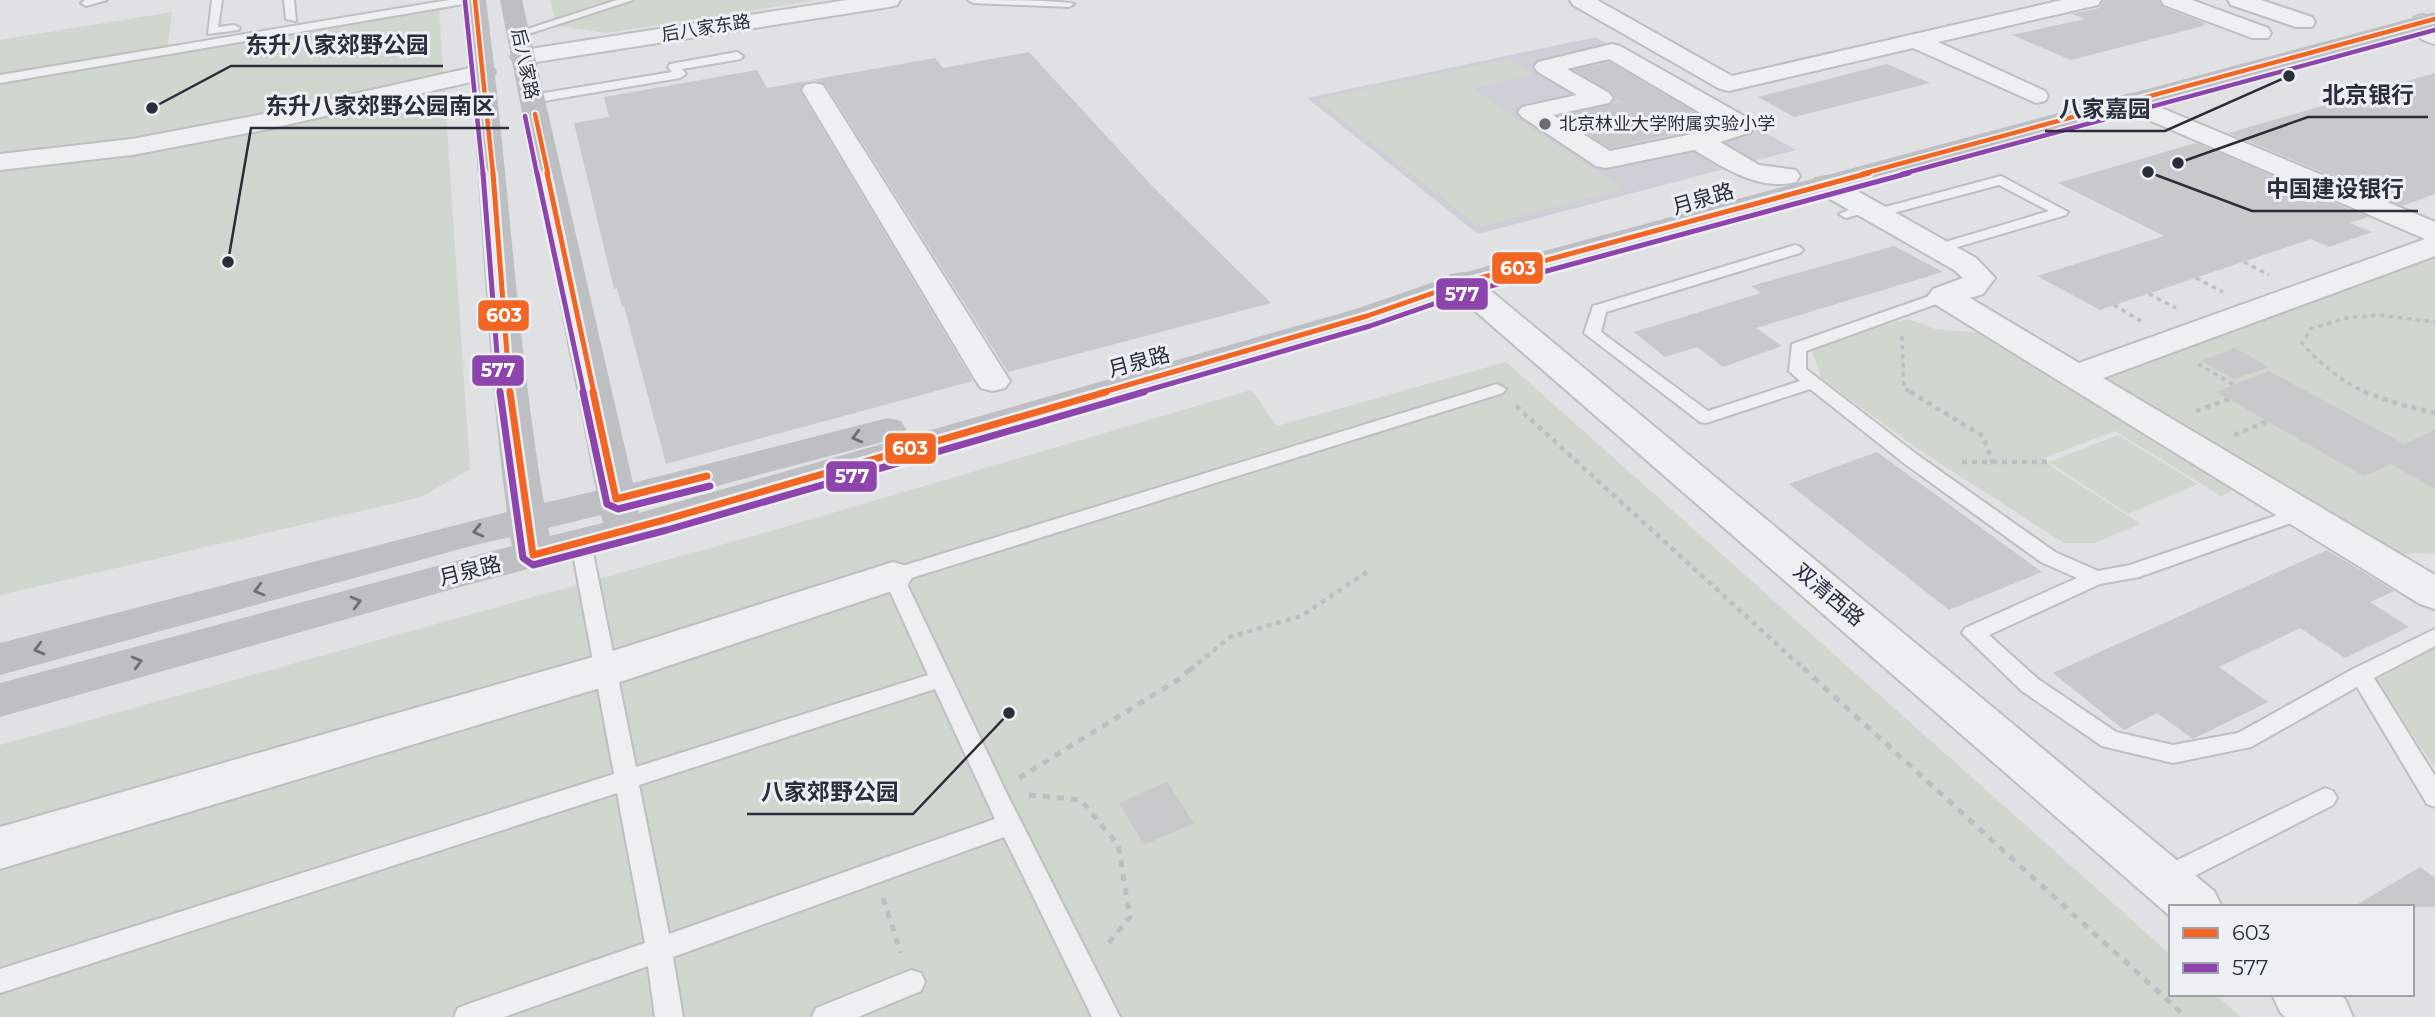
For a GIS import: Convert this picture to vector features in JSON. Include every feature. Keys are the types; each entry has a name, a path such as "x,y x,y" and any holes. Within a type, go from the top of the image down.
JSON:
{"main road":[{"name":"后八家路","path":"475,0 511,410 530,538"},
{"name":"后八家路","path":"511,0 620,515"},
{"name":"月泉路","path":"0,700 530,538 1367,316 1462,283 2432,21"},
{"name":"月泉路","path":"0,659 475,532 581,543 656,491 1350,307 1448,271 1786,176 2432,21"}],"street":[{"name":"后八家东路","path":"521,45 882,0"},
{"path":"1581,0 1729,84 2090,0"},
{"path":"2172,0 2260,33"},
{"path":"2203,12 2242,1 2304,22"},
{"path":"1918,42 2036,96"},
{"path":"1698,141 1742,126 1612,51 1546,67 1600,98 1531,112 1606,160 1698,141 1752,172 1786,176"},
{"path":"0,162 132,147 269,121 483,72"},
{"path":"814,90 992,382"},
{"path":"2130,103 2289,178 2435,233"},
{"path":"1826,185 1862,212 1965,264 1980,278 1972,287 1944,296"},
{"path":"2076,376 2435,246"},
{"name":"双清西路","path":"1462,283 2194,905"},
{"path":"1944,296 2301,513 2430,586"},
{"path":"0,848 605,670 893,576"},
{"path":"2301,996 2325,1017"}],"lane":[{"path":"86,3 102,0"},
{"path":"217,0 212,32 406,0"},
{"path":"289,0 292,19"},
{"path":"0,79 469,0"},
{"path":"521,45 628,0"},
{"path":"973,0 1069,4"},
{"path":"532,99 680,74 674,67 737,56"},
{"path":"1862,212 2001,180 2061,212 1937,250"},
{"path":"1795,250 1599,309 1592,333 1706,418 1812,383"},
{"path":"1944,296 1798,348 1797,371 1912,460 2048,557 2096,578"},
{"path":"1106,1017 994,792 893,576 1497,389"},
{"path":"2301,513 2132,572 2096,578 1973,634 2030,685 2110,740 2173,754 2243,741 2435,637"},
{"path":"581,543 670,1017"},
{"path":"2361,675 2435,797"},
{"path":"0,981 942,679"},
{"path":"2163,879 2325,798"},
{"path":"468,1017 1010,824"},
{"path":"826,1017 911,982"}],"path":[{"path":"1901,311 1904,388 1983,436 1993,464"},
{"path":"2435,322 2378,315 2345,318 2311,330 2302,343 2315,361 2383,401 2435,413"},
{"path":"2192,360 2234,385"},
{"path":"1497,389 2186,1017"},
{"path":"1912,460 1993,464 2049,462"},
{"path":"994,792 1176,681 1230,637 1301,616 1367,572"},
{"path":"994,792 1081,800 1118,845 1130,917 1085,971"},
{"path":"875,874 911,982"}],"shaded area":[{"path":"550,0 819,0 607,33 557,26"},
{"path":"439,9 470,469 421,497 0,595 0,40 172,12 168,45"},
{"name":"北京林业大学附属实验小学","path":"1596,37 1796,150 1478,234 1307,98"},
{"path":"1508,59 1533,75 1473,89 1624,189 1479,227 1316,99"},
{"path":"2435,251 2435,553 2400,554 2107,382 2113,368"},
{"path":"1908,319 1935,329 1997,334 2219,472 2232,491 2221,496 2115,431 2044,458 2055,469 2141,524 2094,543 2064,543 1921,451 1821,378 1812,350 1849,335"},
{"path":"1506,362 2169,953 2169,996 2217,996 2241,1017 0,1017 0,745 771,531 1251,390 1277,426"},
{"path":"2118,435 2198,484 2128,514 2049,462"},
{"path":"2435,646 2435,767 2374,681"}],"building":[{"path":"2104,0 2158,0 2163,7 2205,23 2203,26 2071,60 2012,35 2085,19 2072,14 2099,8"},
{"path":"1029,52 1155,189 1271,303 1008,372 825,84 815,80 804,82 800,91 973,381 666,464 624,306 622,307 617,288 614,289 574,123 609,117 604,97 757,70 767,88 935,58 943,68"},
{"path":"1610,63 1713,123 1611,148 1560,116 1623,102 1610,91 1574,70"},
{"path":"1887,64 1930,83 1794,117 1758,97"},
{"path":"2435,73 2435,194 2402,206 2229,133"},
{"path":"2196,143 2276,177 2268,183 2277,188 2292,185 2368,217 2350,223 2372,232 2329,247 2311,239 2100,310 2037,276 2164,236 2058,183"},
{"path":"1894,246 1943,272 1756,328 1782,346 1723,367 1697,347 1665,357 1634,332 1761,293 1751,286"},
{"path":"2235,348 2269,367 2234,379 2201,361"},
{"path":"2269,371 2404,444 2435,430 2435,489 2391,464 2364,476 2216,392"},
{"path":"1877,452 2042,572 1949,610 1789,484"},
{"path":"2327,550 2394,591 2370,602 2409,627 2345,658 2300,628 2219,667 2268,702 2193,739 2157,713 2124,730 2053,673"},
{"path":"1167,782 1194,823 1144,845 1119,803"},
{"path":"2420,867 2435,878 2435,907 2356,905"}],"transit line":[{"name":"603","path":"475,0 488,110 511,410 533,555 664,520 1367,316 1462,283 2435,19"},
{"name":"577","path":"465,1 478,111 501,411 523,558 533,565 667,530 1370,326 1465,293 2435,30"},
{"name":"603","path":"535,114 616,499 707,476"},
{"name":"577","path":"525,116 607,504 618,509 710,486"}],"place":[{"name":"八家嘉园","path":"2289,76"},
{"name":"东升八家郊野公园","path":"152,108"},
{"name":"北京林业大学附属实验小学","path":"1545,124"},
{"name":"北京银行","path":"2178,163"},
{"name":"中国建设银行","path":"2148,172"},
{"name":"东升八家郊野公园南区","path":"228,262"},
{"name":"八家郊野公园","path":"1009,713"}]}
